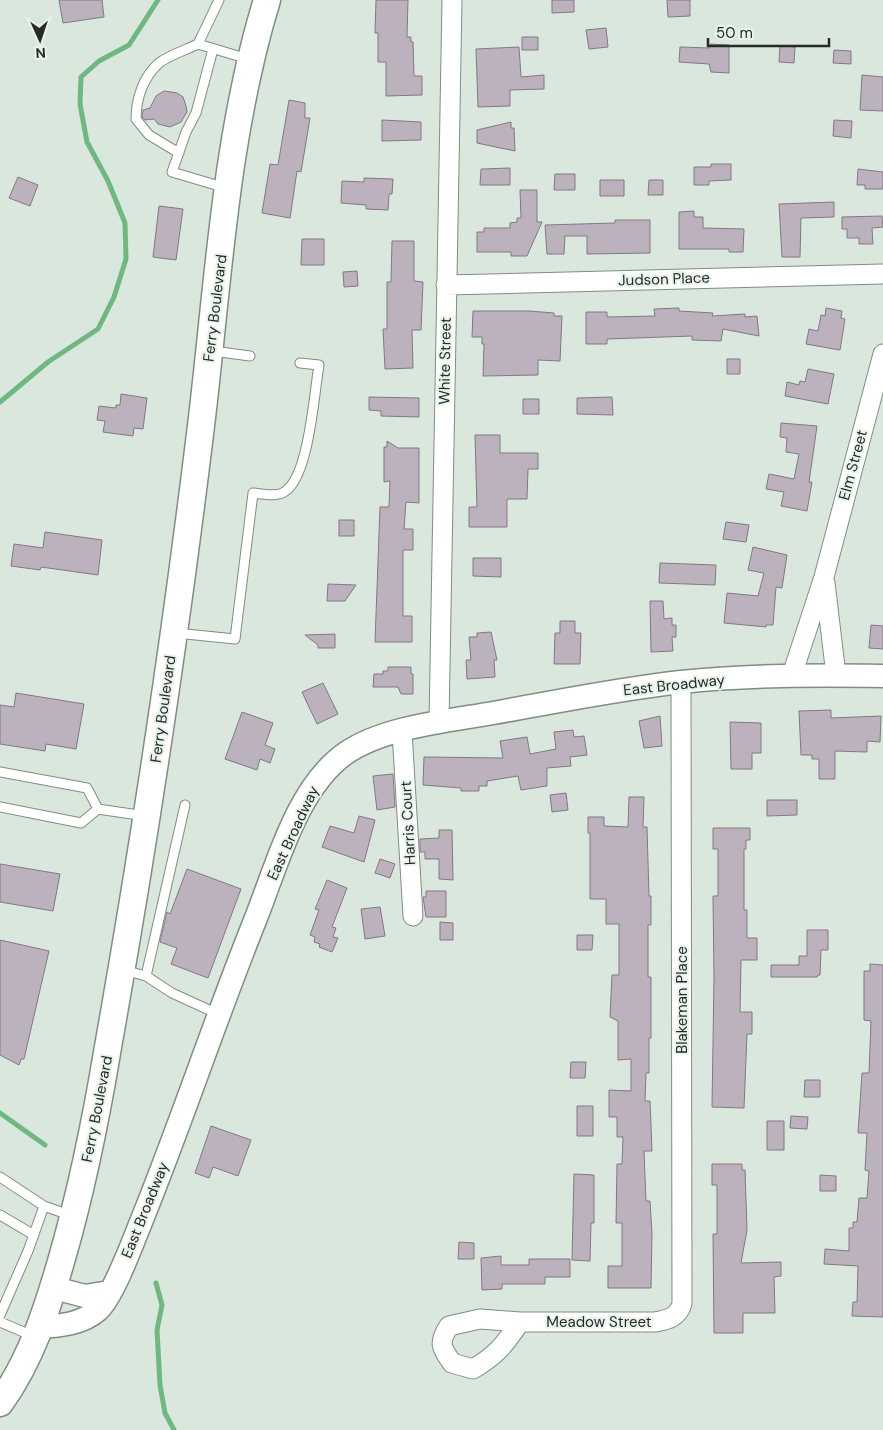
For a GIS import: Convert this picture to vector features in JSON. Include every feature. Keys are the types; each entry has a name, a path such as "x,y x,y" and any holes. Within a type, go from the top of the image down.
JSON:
{"main road":[{"name":"Ferry Boulevard","path":"0,1403 11,1378 24,1367 54,1288 74,1216 95,1121 134,973 147,816 173,633 229,189 250,60 267,0"}],"street":[{"name":"White Street","path":"439,722 452,0"},
{"name":"Judson Place","path":"446,285 883,274"},
{"name":"Elm Street","path":"792,675 824,577 883,354"},
{"name":"Elm Street","path":"824,577 836,675"},
{"name":"East Broadway","path":"38,1332 86,1318 105,1302 124,1262 162,1169 218,1014 288,837 319,778 345,754 360,745 402,731 439,722 681,682 792,675 883,676"},
{"name":"Blakeman Place","path":"676,1315 680,1309 682,1298 681,682"},
{"name":"Harris Court","path":"402,731 413,916"},
{"path":"54,1288 85,1296 109,1292"},
{"name":"Meadow Street","path":"520,1322 655,1322 670,1319 676,1315"}],"lane":[{"path":"178,153 149,135 136,120 136,102 145,82 159,63 198,44 219,0"},
{"path":"198,44 250,60"},
{"path":"212,49 196,113 186,132 172,172 229,189"},
{"path":"210,350 250,356"},
{"path":"173,633 235,639 253,493 278,495 287,490 303,464 319,366 300,363"},
{"path":"0,772 88,788 98,809"},
{"path":"185,805 134,973 218,1014"},
{"path":"0,807 81,823 98,809 147,816"},
{"path":"0,1177 44,1206 74,1216"},
{"path":"0,1314 34,1236 44,1206"},
{"path":"0,1216 34,1236"},
{"path":"0,1322 38,1332"}],"building":[{"path":"59,0 102,0 104,17 63,23"},
{"path":"376,0 408,0 407,37 411,37 411,42 413,42 414,76 422,76 422,95 386,96 386,62 378,62 378,33 375,33"},
{"path":"552,0 574,0 574,12 552,13"},
{"path":"667,0 690,0 690,16 668,17"},
{"path":"606,28 608,47 589,49 586,30"},
{"path":"522,37 538,37 538,50 522,50"},
{"path":"710,44 729,45 729,73 711,72 709,64 679,62 680,47 710,48"},
{"path":"780,46 795,47 794,63 779,62"},
{"path":"519,47 521,77 544,75 544,89 510,90 510,106 478,107 476,49"},
{"path":"834,50 851,51 851,64 833,63"},
{"path":"862,75 883,77 883,111 860,110"},
{"path":"164,91 177,93 183,97 187,112 181,122 170,127 158,124 154,119 145,120 142,117 143,110 150,108 156,96"},
{"path":"289,100 305,103 305,118 310,118 301,172 297,171 290,218 262,213 270,164 278,165"},
{"path":"382,120 421,122 421,140 382,141"},
{"path":"834,120 852,121 851,138 833,136"},
{"path":"511,122 511,128 514,128 515,151 477,143 477,130"},
{"path":"711,164 731,164 731,180 709,181 709,185 694,185 694,167 711,167"},
{"path":"510,168 510,185 480,185 481,169"},
{"path":"858,169 883,172 883,189 865,189 865,185 857,185"},
{"path":"555,174 575,174 575,190 554,190"},
{"path":"18,177 38,185 30,206 9,198"},
{"path":"364,178 393,179 392,194 389,194 388,210 366,209 366,205 341,203 342,181 364,182"},
{"path":"600,180 624,180 624,196 600,196"},
{"path":"649,180 663,180 663,195 648,195"},
{"path":"520,190 537,190 537,222 542,222 527,256 511,256 511,252 477,252 477,232 484,232 484,228 510,228 510,223 517,222 517,218 521,218"},
{"path":"834,202 834,217 801,218 800,257 782,257 779,204"},
{"path":"159,206 183,209 176,260 153,257"},
{"path":"694,211 694,217 703,217 703,228 744,229 743,252 729,252 729,249 679,249 679,212"},
{"path":"882,216 883,227 872,228 873,244 859,244 859,238 847,238 847,229 842,229 842,217"},
{"path":"615,220 650,220 650,253 587,254 587,236 565,236 564,254 547,254 545,225 615,223"},
{"path":"302,239 324,239 324,265 301,265"},
{"path":"392,241 414,241 414,281 423,282 421,330 412,330 413,368 385,369 383,329 387,329 387,282 391,282"},
{"path":"357,271 358,286 344,287 343,272"},
{"path":"679,308 679,311 713,313 712,316 745,314 745,317 757,316 759,336 723,329 721,341 692,340 692,336 607,339 607,344 586,344 586,312 607,312 607,317 655,316 654,309"},
{"path":"826,308 842,311 841,318 845,319 840,350 806,344 809,329 818,331 821,315 825,316"},
{"path":"473,311 529,311 554,313 554,316 562,316 560,361 538,360 538,375 483,376 484,344 482,344 482,337 472,337"},
{"path":"727,359 740,359 740,374 727,374"},
{"path":"808,369 834,374 828,404 785,396 787,382 799,385 800,381 805,382"},
{"path":"121,394 147,398 143,429 134,428 133,436 103,432 105,421 97,420 99,406 116,408 116,405 120,405"},
{"path":"369,397 419,398 419,417 381,416 381,411 369,410"},
{"path":"612,397 613,415 577,414 577,398"},
{"path":"523,399 539,399 539,414 523,414"},
{"path":"781,423 817,426 809,482 812,482 807,511 781,506 784,492 766,489 769,474 794,479 799,454 786,452 787,438 780,437"},
{"path":"475,435 500,435 500,453 538,453 538,469 528,469 527,499 507,499 507,527 469,527 469,507 477,507"},
{"path":"387,441 398,448 419,448 419,503 406,502 404,529 413,529 413,550 403,550 403,616 412,616 412,642 375,642 380,507 389,507 390,481 384,482 384,447 387,447"},
{"path":"339,520 354,520 354,536 339,536"},
{"path":"726,522 749,525 746,542 723,539"},
{"path":"45,532 102,540 98,575 41,567 40,570 11,566 14,544 43,548"},
{"path":"753,547 787,555 782,588 776,587 773,625 766,625 766,627 724,623 727,593 758,596 764,573 748,570"},
{"path":"473,558 501,558 501,577 473,576"},
{"path":"660,563 716,565 715,585 659,583"},
{"path":"328,584 356,585 345,601 327,601"},
{"path":"650,601 663,601 664,619 672,618 672,625 676,625 676,637 672,637 673,651 651,652"},
{"path":"560,621 575,621 575,633 581,633 580,664 554,664 555,633 560,633"},
{"path":"871,625 883,626 883,649 869,648"},
{"path":"491,632 497,660 494,660 495,677 467,679 466,660 471,660 469,637 477,637 477,633"},
{"path":"335,634 335,648 318,648 318,645 305,635"},
{"path":"388,667 411,667 413,694 401,694 398,687 373,687 374,674 383,674 383,671 388,671"},
{"path":"323,683 338,714 317,724 302,692"},
{"path":"16,693 84,704 76,749 46,744 45,751 0,744 0,705 14,707"},
{"path":"831,710 831,718 881,716 880,742 867,741 867,752 835,751 835,779 819,779 819,759 812,759 812,755 801,755 799,711"},
{"path":"242,712 273,723 265,745 275,749 270,763 260,759 257,770 225,759"},
{"path":"660,716 662,746 644,748 639,721"},
{"path":"730,722 761,723 761,753 752,753 752,769 731,769"},
{"path":"573,730 574,737 584,736 587,755 570,757 571,766 547,768 547,786 521,790 518,776 487,781 487,786 479,786 479,791 461,791 461,788 423,785 424,757 503,758 500,741 527,737 530,754 556,749 554,732"},
{"path":"393,774 395,807 377,810 373,776"},
{"path":"566,793 568,810 552,812 550,795"},
{"path":"629,797 644,797 643,827 647,827 649,896 651,896 651,925 648,925 648,977 651,977 651,1038 649,1038 649,1073 646,1073 645,1101 650,1101 652,1151 644,1151 646,1201 650,1201 652,1234 651,1288 608,1288 608,1266 622,1266 622,1223 616,1223 617,1164 622,1164 623,1137 617,1137 617,1117 609,1117 609,1090 631,1091 631,1059 618,1060 618,1021 610,1017 612,975 619,975 619,924 606,924 606,899 590,899 590,833 588,833 588,817 604,817 604,826 628,827"},
{"path":"767,800 797,800 797,815 767,816"},
{"path":"359,816 375,820 364,862 322,847 330,826 354,833"},
{"path":"713,828 750,828 750,840 746,840 746,849 744,849 744,910 747,910 747,938 757,938 757,960 741,960 740,1012 752,1012 752,1034 747,1034 744,1108 712,1107 713,896 718,896 718,849 713,849"},
{"path":"439,830 452,830 453,880 439,879 439,859 425,859 425,852 420,852 420,839 439,838"},
{"path":"380,859 395,864 390,878 375,873"},
{"path":"0,864 60,874 53,911 0,902"},
{"path":"187,869 241,889 208,978 171,964 177,948 160,942 167,912 170,914"},
{"path":"327,880 347,888 332,927 336,928 333,937 338,938 332,952 319,947 320,944 314,942 315,937 310,935 319,910 315,909"},
{"path":"426,891 446,891 446,917 426,917 423,897 426,897"},
{"path":"380,907 385,936 365,939 361,909"},
{"path":"440,922 453,923 453,940 440,940"},
{"path":"807,930 828,930 828,950 821,950 820,975 817,977 771,977 771,965 799,965 799,956 807,956"},
{"path":"577,935 593,935 592,950 577,950"},
{"path":"0,940 49,951 24,1059 21,1059 19,1065 0,1055"},
{"path":"870,964 883,965 883,1317 852,1316 853,1302 857,1302 858,1266 824,1264 825,1249 849,1251 849,1228 853,1228 853,1222 857,1222 859,1198 867,1198 869,1171 865,1170 867,1133 858,1133 862,1073 869,1073 871,1021 864,1020 864,971 870,971"},
{"path":"571,1062 586,1062 585,1078 570,1078"},
{"path":"805,1080 820,1080 820,1097 804,1097"},
{"path":"577,1106 593,1106 593,1136 577,1136"},
{"path":"791,1116 808,1117 807,1129 790,1128"},
{"path":"767,1121 784,1121 784,1150 767,1150"},
{"path":"211,1126 251,1140 238,1176 213,1167 209,1178 195,1173"},
{"path":"712,1164 742,1164 742,1170 745,1170 747,1230 741,1263 781,1262 781,1276 774,1277 775,1313 743,1313 743,1333 714,1333 713,1234 717,1234 717,1185 712,1185"},
{"path":"574,1174 594,1175 594,1223 591,1223 590,1261 572,1260"},
{"path":"820,1175 836,1176 836,1191 820,1191"},
{"path":"459,1242 474,1243 474,1259 458,1259"},
{"path":"501,1256 501,1265 529,1265 529,1259 570,1259 570,1277 545,1277 545,1284 502,1284 502,1289 482,1290 481,1258"}],"waterway":[{"path":"0,402 48,362 98,329 114,297 126,259 125,223 108,181 87,142 80,104 81,77 99,61 129,45 158,0"},
{"path":"0,1113 45,1145"},
{"path":"156,1283 162,1305 157,1330 160,1385 165,1413 174,1430"}]}
